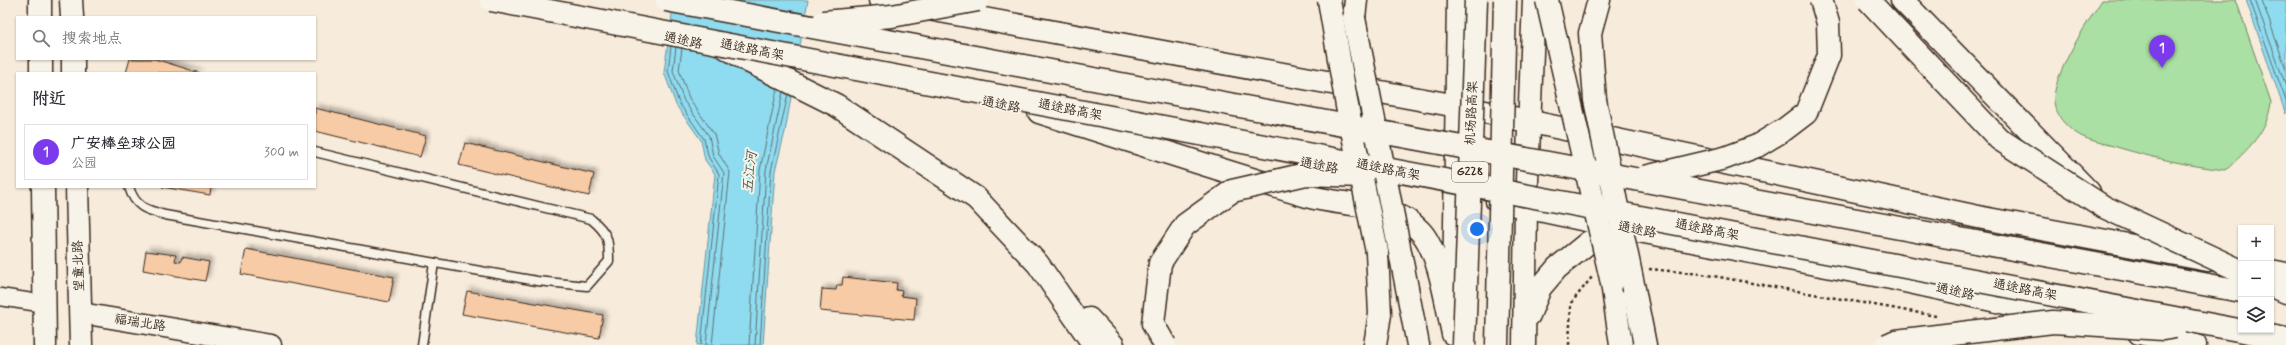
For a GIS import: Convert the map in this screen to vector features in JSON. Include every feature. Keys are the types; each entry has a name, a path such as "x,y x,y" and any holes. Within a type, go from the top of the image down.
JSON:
{"main road":[{"path":"40,0 40,16"},
{"path":"71,0 72,16"},
{"name":"通途路高架","path":"490,0 728,49 1425,177 2286,339"},
{"path":"666,0 2238,290"},
{"path":"880,0 1457,106 1983,218 2238,265"},
{"path":"795,24 892,16 978,0"},
{"path":"1328,0 1347,106 1377,252 1380,314 1375,345"},
{"path":"1356,0 1354,18 1418,345"},
{"path":"1457,341 1455,193 1458,0"},
{"name":"机场路高架","path":"1457,341 1476,0"},
{"name":"G228","path":"1497,345 1505,0"},
{"path":"1524,335 1526,207 1534,0"},
{"path":"1547,0 1612,283 1621,345"},
{"path":"1599,0 1590,33 1595,100 1644,345"},
{"path":"1636,179 1725,158 1757,146 1785,129 1806,113 1829,55 1828,23 1821,0"},
{"path":"1868,0 1999,139 2104,207 2238,270"},
{"path":"1902,0 2104,207"},
{"path":"728,49 836,105 976,198 1112,345"},
{"name":"通途路","path":"728,49 1039,112 1526,207 1628,229 1891,278 2195,345"},
{"path":"41,60 41,72"},
{"path":"73,60 73,72"},
{"path":"1039,112 1309,196 1363,206 1406,218 1422,232 1433,252 1457,341"},
{"path":"1165,345 1153,324 1160,262 1185,225 1232,191 1306,174 1425,177"},
{"path":"43,188 45,345"},
{"name":"望童北路","path":"77,188 81,345"},
{"path":"1524,335 1540,288 1557,268 1589,242 1628,229"},
{"path":"1038,264 1094,345"},
{"path":"2274,272 2286,274"},
{"path":"2274,286 2286,292"},
{"path":"2274,298 2286,300"},
{"path":"1886,345 1896,341 2053,322 2163,329 2200,322"}],"street":[{"path":"0,297 45,304"},
{"name":"福瑞北路","path":"81,313 271,345"}],"lane":[{"path":"129,188 131,194 143,210 537,281 587,286 609,261 609,244 604,230 591,219 577,214 316,152"},
{"path":"422,345 434,263"}],"path":[{"path":"1648,269 1702,274 1943,317"},
{"path":"1569,345 1571,303 1593,276"}],"green space":[{"path":"2102,0 2236,0 2271,102 2266,122 2261,131 2249,148 2226,170 2169,161 2092,141 2076,133 2063,122 2057,112 2054,101 2055,90 2059,77 2072,49"}],"water":[{"name":"五江河","path":"674,0 808,0 785,132 775,171 763,345 697,345 715,174 705,160 701,140 676,105 664,72"},
{"path":"2246,0 2286,0 2286,114 2284,109"}],"building":[{"path":"130,60 158,60 197,72 126,72"},
{"path":"316,108 426,136 420,157 316,131"},
{"path":"465,143 594,174 589,196 459,165"},
{"path":"168,188 211,188 210,195"},
{"path":"246,249 394,277 389,302 241,274"},
{"path":"146,251 176,255 175,261 181,262 182,257 209,262 205,281 143,270"},
{"path":"843,277 897,283 896,290 902,291 901,296 916,298 914,320 820,311 822,289 836,290 837,285 842,285"},
{"path":"467,291 603,315 599,338 462,314"}],"place":[{"name":"广安棒垒球公园","path":"2162,68"}]}
